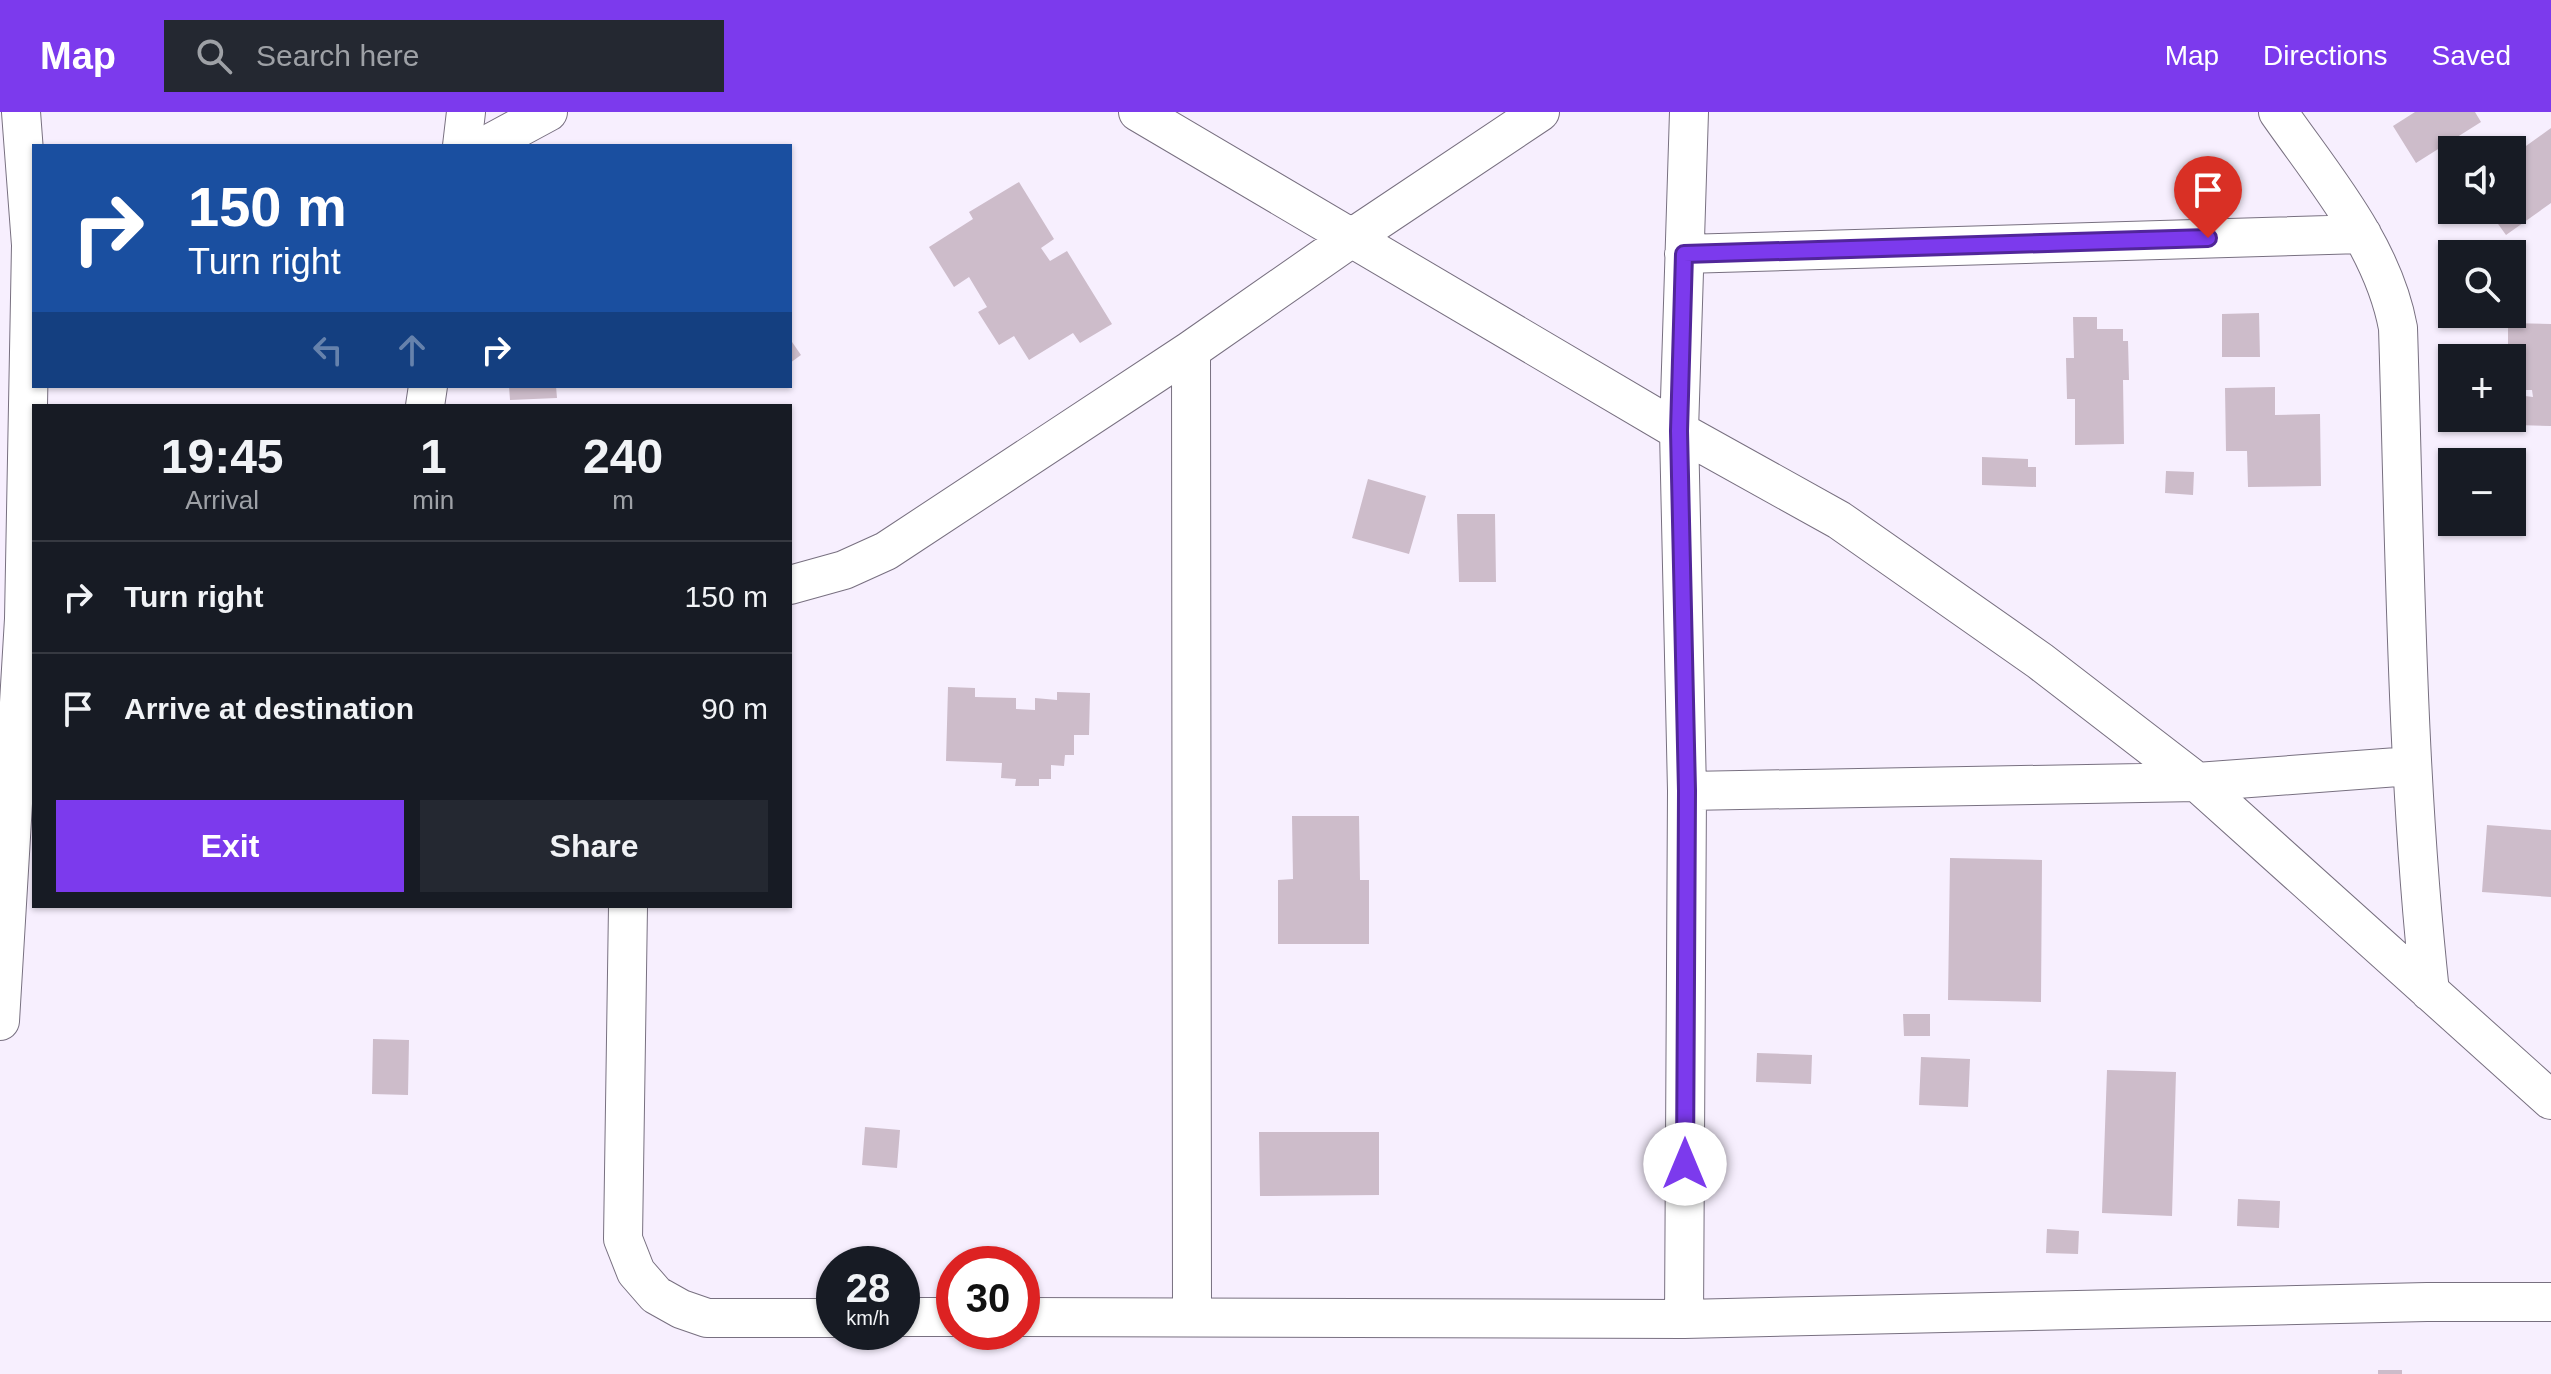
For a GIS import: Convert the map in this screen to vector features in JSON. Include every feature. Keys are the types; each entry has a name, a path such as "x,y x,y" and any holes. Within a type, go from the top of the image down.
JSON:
{"street":[{"path":"0,1021 19,616 31,245 21,112"},
{"path":"462,144 466,112"},
{"path":"489,144 548,112"},
{"path":"1138,112 1679,431 1839,520 2040,661 2197,782 2551,1100"},
{"path":"792,584 854,567 886,551 1191,350 1540,112"},
{"path":"1684,1319 1687,791 1679,431 1689,112"},
{"path":"2278,112 2362,234 2384,279 2398,328 2411,766 2418,879 2430,992"},
{"path":"1684,254 2362,234"},
{"path":"1191,350 1192,1316"},
{"path":"1687,791 2197,782 2411,766"},
{"path":"628,908 623,1239 636,1272 656,1295 681,1309 707,1318 816,1318"},
{"path":"1040,1317 1684,1319 2427,1302 2551,1302"}],"building":[{"path":"2415,112 2475,112 2481,122 2459,136 2438,136 2438,149 2416,163 2393,126"},
{"path":"2551,128 2551,203 2526,221 2526,146"},
{"path":"1019,182 1054,239 1041,248 1050,261 1067,251 1112,324 1080,343 1073,333 1029,360 1014,336 999,345 978,312 987,307 969,277 954,287 929,247 973,219 969,212"},
{"path":"2498,224 2521,224 2506,235"},
{"path":"2259,313 2260,357 2222,357 2222,314"},
{"path":"2073,317 2097,317 2097,329 2123,329 2123,341 2128,341 2129,380 2123,380 2124,444 2075,445 2075,399 2067,399 2066,358 2074,358"},
{"path":"2526,323 2551,324 2551,426 2526,425 2526,396 2533,397 2532,390 2526,390 2526,344 2508,344 2508,328 2526,328"},
{"path":"792,342 801,355 792,362"},
{"path":"2275,387 2275,415 2320,414 2321,486 2248,487 2247,451 2226,451 2225,388"},
{"path":"509,388 556,388 557,398 510,400"},
{"path":"1982,457 2028,459 2028,467 2036,467 2036,487 1982,485"},
{"path":"2166,471 2194,472 2193,495 2165,493"},
{"path":"1368,479 1426,496 1409,554 1352,538"},
{"path":"1457,514 1495,514 1496,582 1459,582"},
{"path":"948,687 975,688 975,697 1016,698 1016,709 1035,710 1035,698 1057,700 1057,692 1090,693 1089,735 1074,735 1074,755 1065,755 1064,766 1051,765 1051,779 1039,779 1039,786 1015,786 1016,779 1001,778 1002,763 946,761"},
{"path":"1292,816 1359,816 1360,880 1369,880 1369,944 1278,944 1278,880 1293,879"},
{"path":"2487,825 2551,830 2551,897 2482,892"},
{"path":"1950,858 2042,860 2041,1002 1948,1000"},
{"path":"1903,1014 1930,1014 1930,1036 1904,1036"},
{"path":"373,1039 409,1040 408,1095 372,1094"},
{"path":"1757,1053 1812,1055 1811,1084 1756,1082"},
{"path":"1921,1057 1970,1059 1968,1107 1919,1105"},
{"path":"2107,1070 2176,1072 2172,1216 2102,1213"},
{"path":"865,1127 900,1130 897,1168 862,1165"},
{"path":"1259,1132 1379,1132 1379,1195 1260,1196"},
{"path":"2238,1199 2280,1201 2279,1228 2237,1226"},
{"path":"2047,1229 2079,1231 2078,1254 2046,1253"},
{"path":"2378,1370 2402,1370 2402,1374 2378,1374"}],"route":[{"path":"1685,1164 1687,791 1679,431 1684,254 2208,238"}]}
